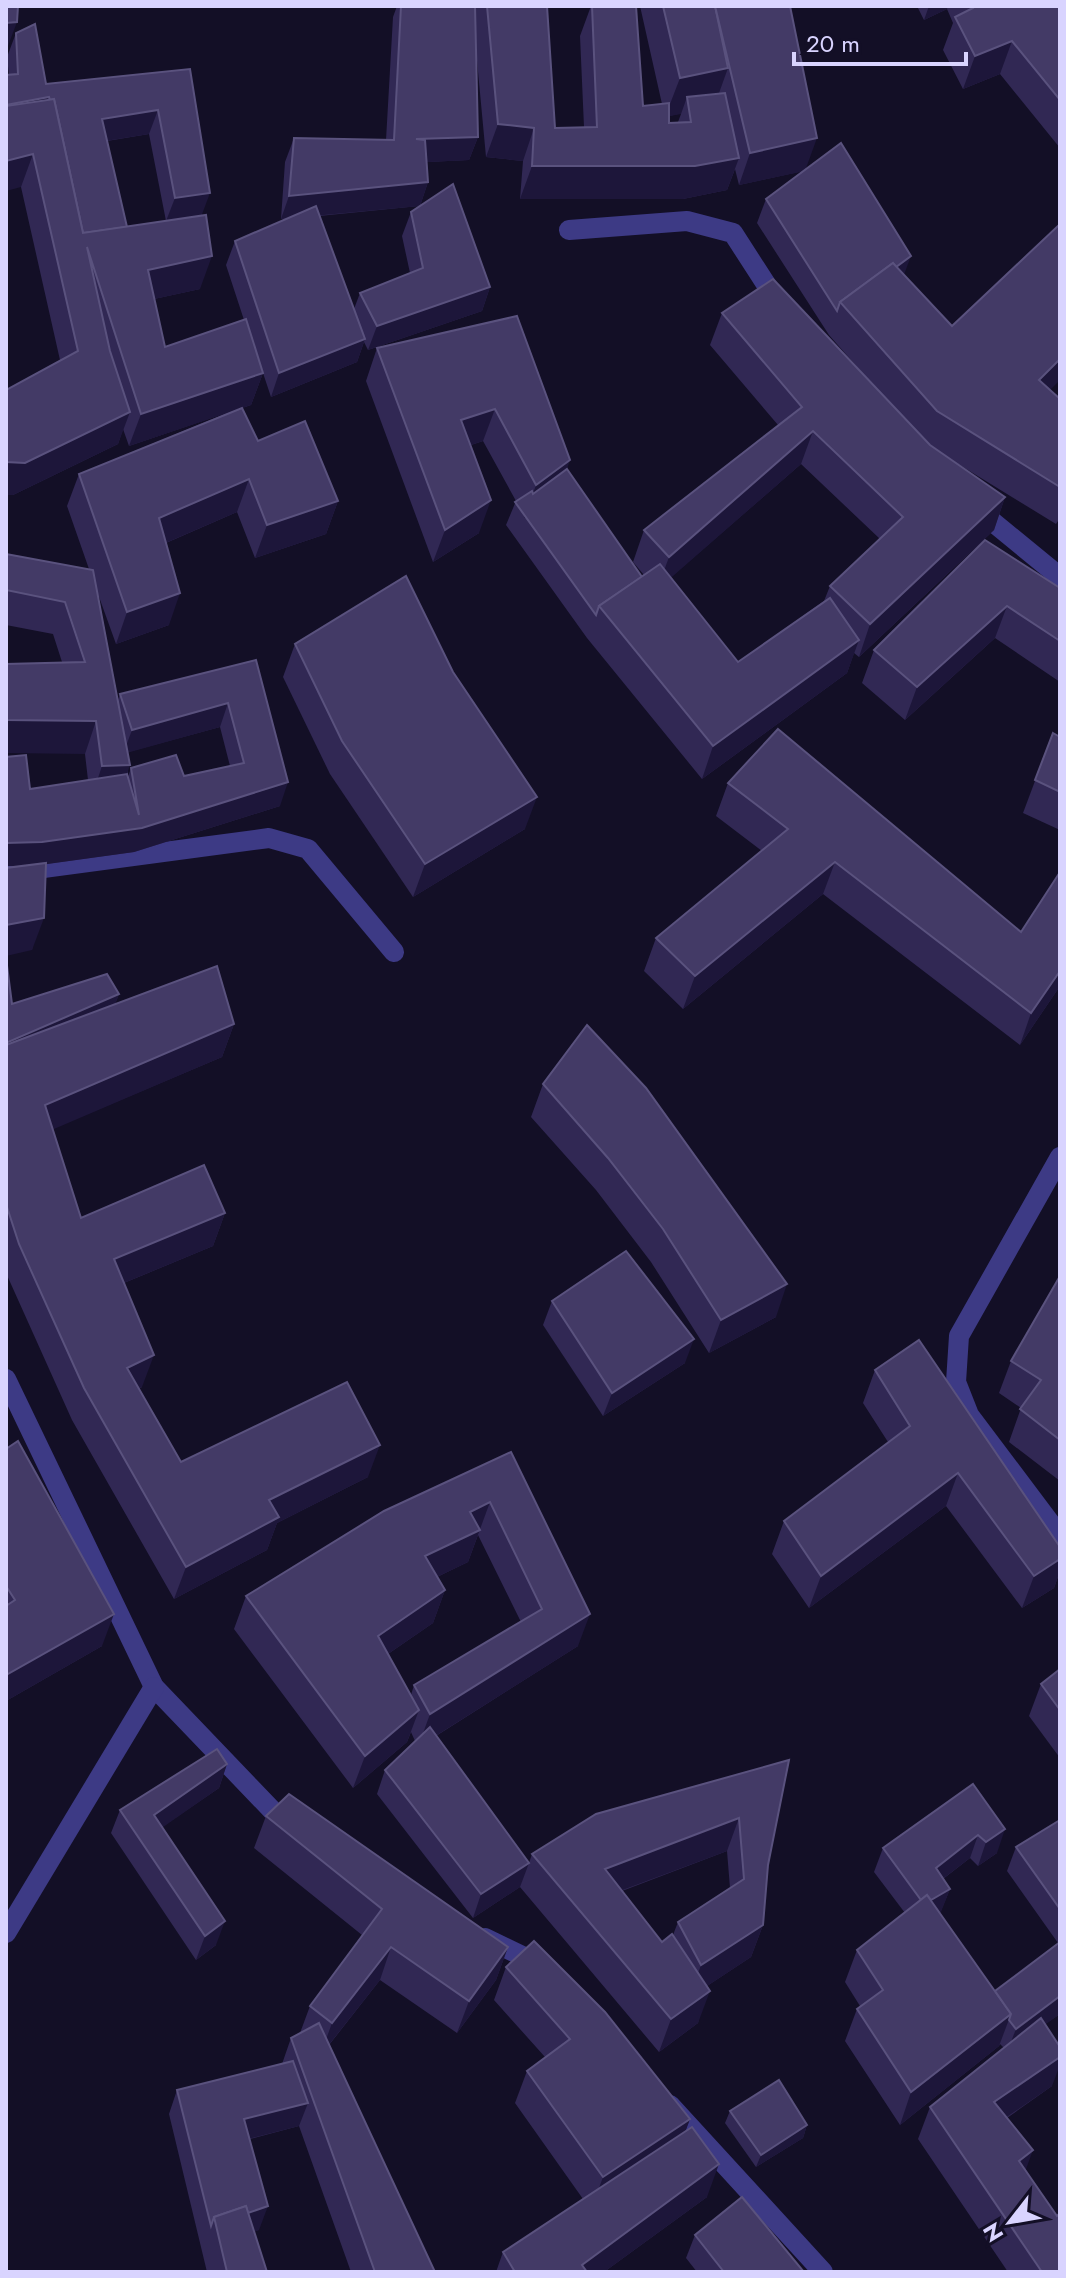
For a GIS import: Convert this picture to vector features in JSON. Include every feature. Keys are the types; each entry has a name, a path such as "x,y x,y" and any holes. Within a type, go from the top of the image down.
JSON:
{"street":[{"path":"569,230 687,221 733,233 791,323"},
{"path":"958,493 1060,577"},
{"path":"6,873 269,838 308,849 394,952"},
{"path":"1060,1157 959,1336 956,1382 969,1415 1060,1536"},
{"path":"6,1379 154,1687 300,1840"},
{"path":"6,1933 154,1687"},
{"path":"461,1926 543,1967 554,1978"},
{"path":"651,2084 823,2272"}],"building":[{"path":"6,6 18,6 17,22 6,23"},
{"path":"401,6 475,6 478,137 416,139 425,140 428,182 289,196 294,138 394,140"},
{"path":"487,6 547,6 555,128 597,127 592,6 636,6 643,106 669,103 669,123 691,122 687,97 725,93 739,158 695,166 532,166 534,128 498,124"},
{"path":"663,6 715,6 728,68 680,78"},
{"path":"715,6 790,6 817,138 750,153"},
{"path":"972,6 1060,6 1060,100 1012,41 975,56 955,17"},
{"path":"35,24 46,84 190,69 210,193 175,198 158,110 102,119 127,227 83,233 54,99 50,100 49,97 6,105 6,75 18,74 16,33"},
{"path":"54,99 83,233 206,215 212,256 148,270 165,347 246,319 263,373 141,414 87,247 110,351 130,412 25,463 6,462 6,390 78,351 33,154 6,161 6,106"},
{"path":"841,143 911,256 896,267 893,263 840,302 837,311 766,199"},
{"path":"453,184 490,287 377,326 360,293 423,268 411,212"},
{"path":"316,206 365,339 279,373 235,241"},
{"path":"1060,224 1060,359 1039,380 1060,399 1060,487 937,411 840,302 893,263 952,326"},
{"path":"773,279 930,445 1005,497 870,624 830,586 903,517 813,431 669,557 644,530 802,407 722,313"},
{"path":"517,316 570,460 536,485 495,409 461,420 491,500 445,530 377,348"},
{"path":"242,408 258,441 305,421 338,501 267,525 249,479 159,518 180,593 127,612 79,474"},
{"path":"567,469 642,577 599,606 596,615 515,502 532,491 533,494"},
{"path":"985,540 1060,588 1060,641 1007,606 917,687 874,650"},
{"path":"6,554 93,570 130,765 102,766 96,721 6,720 6,664 85,662 65,602 6,590"},
{"path":"660,564 738,662 830,598 859,640 713,746 599,606"},
{"path":"406,576 453,672 537,797 425,864 342,741 295,644"},
{"path":"256,660 288,782 142,828 42,842 6,843 6,757 26,755 30,789 127,774 139,815 131,768 176,755 184,776 244,763 228,703 132,730 120,694"},
{"path":"778,729 1021,932 1060,872 1060,971 1031,1013 835,862 695,976 656,938 788,829 728,783"},
{"path":"1053,733 1060,737 1060,792 1035,780"},
{"path":"46,863 44,918 6,925 6,868"},
{"path":"6,958 12,1004 107,974 119,994 6,1043"},
{"path":"217,966 234,1024 45,1105 81,1218 204,1165 225,1213 114,1259 154,1355 127,1368 181,1462 347,1382 380,1445 269,1500 279,1517 186,1567 84,1388 19,1244 6,1204 6,1045"},
{"path":"587,1025 646,1088 787,1284 721,1320 663,1229 608,1158 543,1084"},
{"path":"626,1251 694,1339 612,1393 552,1301"},
{"path":"1060,1276 1060,1440 1020,1409 1041,1380 1011,1361"},
{"path":"919,1340 1060,1547 1060,1559 1034,1576 958,1473 821,1576 784,1521 910,1426 875,1370"},
{"path":"18,1441 114,1614 6,1675 6,1606 15,1600 6,1586 6,1449"},
{"path":"511,1452 590,1614 430,1714 414,1685 542,1609 490,1502 470,1512 480,1530 425,1556 445,1590 378,1636 419,1710 365,1756 246,1596 384,1511"},
{"path":"1060,1669 1060,1710 1041,1684"},
{"path":"430,1727 529,1863 481,1894 385,1770"},
{"path":"217,1749 227,1764 154,1815 225,1921 205,1936 120,1810"},
{"path":"789,1760 768,1865 763,1925 701,1965 678,1922 744,1879 739,1818 605,1869 662,1942 672,1934 710,1991 671,2019 532,1854 596,1814"},
{"path":"973,1784 1005,1829 986,1842 978,1835 936,1868 950,1889 931,1900 927,1895 921,1900 883,1848"},
{"path":"289,1794 508,1947 469,2001 391,1947 332,2023 310,2006 382,1909 266,1816"},
{"path":"1060,1820 1060,1909 1016,1847"},
{"path":"927,1895 1011,2014 911,2092 857,2009 883,1990 857,1950"},
{"path":"534,1941 605,2012 690,2119 603,2177 527,2071 570,2039 506,1967"},
{"path":"1060,1942 1060,1996 1016,2029 1009,2020 1011,2014 995,1991"},
{"path":"1041,2018 1060,2047 1060,2057 994,2102 1033,2150 1019,2161 1057,2216 1060,2213 1060,2272 1042,2272 930,2107"},
{"path":"319,2023 435,2272 375,2272 291,2038"},
{"path":"293,2061 308,2103 244,2119 268,2206 248,2213 246,2206 214,2217 211,2226 177,2090"},
{"path":"779,2080 807,2125 761,2155 730,2111"},
{"path":"692,2127 719,2164 582,2265 587,2272 515,2272 503,2252"},
{"path":"742,2197 804,2272 724,2272 695,2235"},
{"path":"246,2206 267,2272 227,2272 214,2217"}]}
